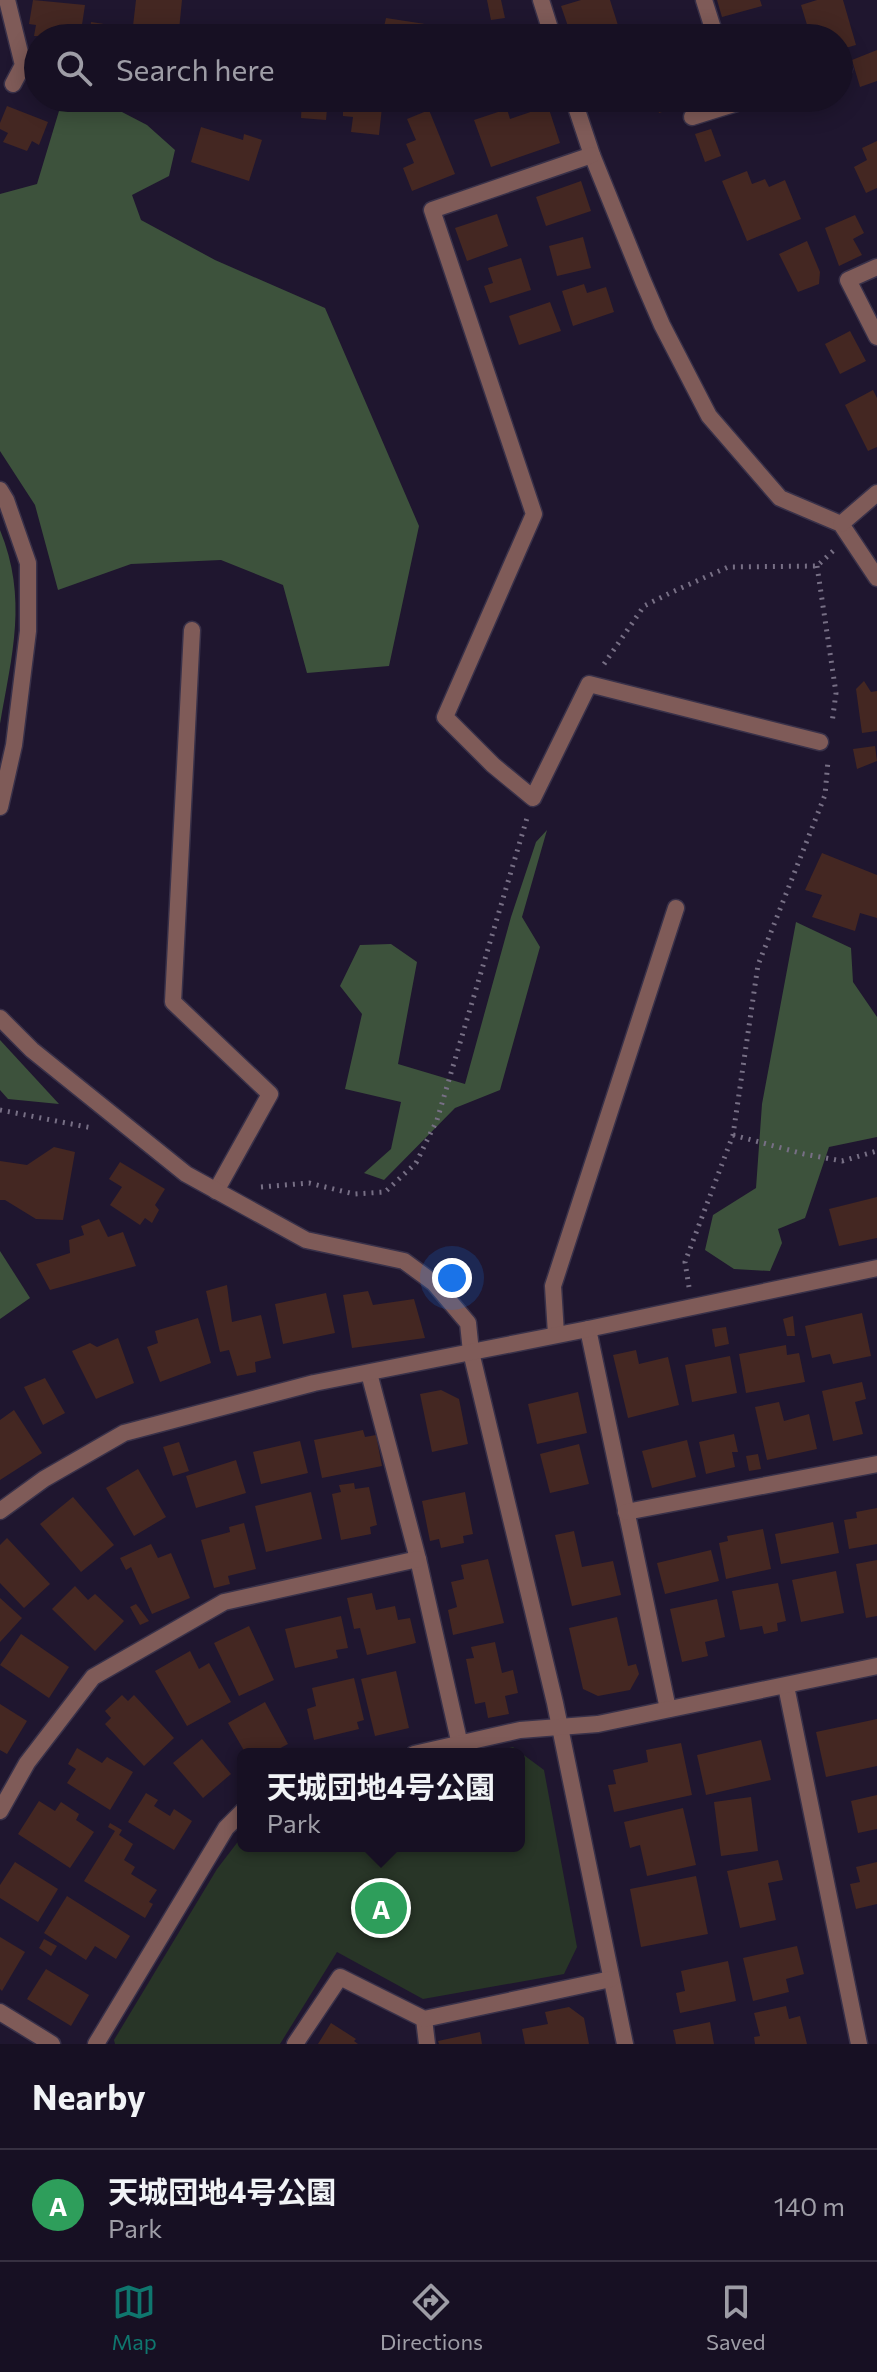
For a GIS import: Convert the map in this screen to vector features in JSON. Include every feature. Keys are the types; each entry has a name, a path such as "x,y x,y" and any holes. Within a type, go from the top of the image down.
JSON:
{"street":[{"path":"7,0 23,65 13,84"},
{"path":"541,0 549,24"},
{"path":"704,0 712,24"},
{"path":"578,112 592,155 662,325 709,416 780,498 841,524 877,578"},
{"path":"692,117 706,112"},
{"path":"592,155 432,210 534,514 445,717 493,765 533,798 589,684 825,737"},
{"path":"877,267 848,280 877,337"},
{"path":"0,490 28,563 28,631 14,745 0,807"},
{"path":"841,524 877,493"},
{"path":"192,630 173,1002 270,1094 216,1191"},
{"path":"556,1334 553,1286 676,908"},
{"path":"0,1018 32,1050 186,1174 306,1240 404,1261 434,1283 468,1323 471,1352 561,1725 625,2044"},
{"path":"0,1511 44,1479 124,1433 314,1383 877,1268"},
{"path":"588,1329 668,1709"},
{"path":"369,1373 418,1559 460,1745"},
{"path":"626,1512 877,1464"},
{"path":"0,1811 27,1763 93,1677 224,1602 418,1559"},
{"path":"445,1748 520,1730 598,1724 877,1666"},
{"path":"786,1686 859,2044"},
{"path":"96,2044 226,1828 237,1817"},
{"path":"295,2044 340,1977 424,2019 611,1979"},
{"path":"0,2012 52,2044"},
{"path":"424,2019 427,2044"}],"path":[{"path":"589,684 644,606 728,567 817,566 840,544 841,524"},
{"path":"817,566 836,693 825,737"},
{"path":"692,1306 685,1262 733,1135 758,965 825,795 828,758"},
{"path":"216,1191 309,1183 354,1194 385,1192 416,1163 437,1120 533,798"},
{"path":"0,1110 95,1129"},
{"path":"733,1135 842,1161 877,1151"}],"green space":[{"path":"59,112 122,112 147,125 175,150 169,176 132,195 141,220 215,260 325,308 419,526 389,666 307,673 283,585 221,560 131,564 58,590 35,505 0,451 0,194 37,184"},
{"path":"0,530 14,580 15,627 0,724"},
{"path":"547,830 522,917 540,947 500,1090 455,1108 384,1180 364,1173 391,1149 401,1102 345,1089 362,1014 340,986 360,945 391,944 417,962 398,1064 465,1084 511,917 536,842"},
{"path":"796,922 851,948 853,982 877,1017 877,1137 829,1147 805,1218 778,1229 782,1243 770,1271 734,1269 705,1250 713,1215 756,1188 762,1104"},
{"path":"0,1040 59,1104 8,1099 0,1090"},
{"path":"0,1251 30,1298 0,1319"},
{"path":"525,1756 544,1770 577,1947 564,1974 423,1999 337,1952 280,2044 115,2044 114,2040 217,1869 237,1843 237,1852 525,1852"}],"building":[{"path":"33,0 85,5 82,24 29,24"},
{"path":"136,0 182,0 180,24 133,24"},
{"path":"487,0 501,0 505,18 491,20"},
{"path":"581,0 610,0 618,24 567,24 561,6"},
{"path":"717,0 760,0 762,6 722,17"},
{"path":"817,0 843,0 850,24 807,24 801,5"},
{"path":"386,18 425,24 385,24"},
{"path":"877,50 877,81 860,87 853,60"},
{"path":"7,106 48,122 39,145 32,141 27,151 3,142 8,133 0,129 0,123"},
{"path":"301,112 327,112 326,120 301,118"},
{"path":"343,112 381,112 379,135 351,132 353,117 343,116"},
{"path":"430,112 455,174 412,191 403,168 414,163 406,144 416,140 407,119"},
{"path":"498,112 508,112 510,119 530,112 550,112 560,143 491,167 474,120"},
{"path":"201,127 243,140 244,134 262,140 249,181 191,162"},
{"path":"711,129 721,156 705,162 695,134"},
{"path":"877,141 877,188 866,193 854,167 867,160 862,148"},
{"path":"747,171 752,184 765,179 769,187 785,180 801,219 747,241 722,181"},
{"path":"581,181 591,211 546,226 536,197"},
{"path":"497,214 508,246 467,261 455,228"},
{"path":"855,215 864,233 853,239 862,255 839,266 825,228"},
{"path":"583,237 591,268 557,276 549,246"},
{"path":"807,241 820,272 819,284 798,292 779,254"},
{"path":"521,258 531,290 490,303 484,286 493,283 488,268"},
{"path":"584,284 587,293 606,287 614,312 573,326 562,291"},
{"path":"550,302 561,331 519,345 509,316"},
{"path":"850,331 866,361 840,374 825,344"},
{"path":"873,390 877,398 877,447 868,451 845,405"},
{"path":"864,681 871,692 877,691 877,731 862,733 856,689"},
{"path":"875,746 877,761 857,769 853,749"},
{"path":"822,853 877,875 877,918 860,913 855,931 812,917 822,895 805,890"},
{"path":"54,1147 75,1152 63,1220 36,1219 0,1200 0,1161 27,1165"},
{"path":"120,1162 165,1189 155,1205 159,1210 152,1223 145,1218 140,1225 110,1205 122,1187 109,1179"},
{"path":"877,1197 877,1238 839,1246 829,1209"},
{"path":"99,1219 108,1237 123,1232 136,1266 50,1290 36,1264 70,1253 69,1240 84,1235 81,1226"},
{"path":"227,1285 232,1322 261,1315 271,1358 255,1362 256,1372 237,1376 229,1350 220,1352 206,1291"},
{"path":"368,1291 373,1305 414,1299 425,1338 352,1348 343,1295"},
{"path":"326,1293 335,1333 283,1344 275,1304"},
{"path":"862,1313 871,1356 833,1364 830,1354 812,1358 805,1326"},
{"path":"793,1316 795,1336 787,1336 783,1319"},
{"path":"198,1318 211,1363 160,1382 147,1347 158,1343 155,1331"},
{"path":"726,1327 729,1344 715,1347 712,1329"},
{"path":"118,1338 134,1383 96,1399 72,1351 90,1343 97,1347"},
{"path":"786,1345 787,1355 799,1353 805,1382 746,1393 739,1354"},
{"path":"636,1350 639,1364 668,1357 679,1405 628,1418 613,1355"},
{"path":"730,1356 737,1393 692,1402 685,1365"},
{"path":"45,1378 65,1413 43,1425 24,1387"},
{"path":"862,1382 866,1399 855,1402 863,1434 833,1441 822,1391"},
{"path":"441,1390 459,1399 468,1444 432,1452 420,1394"},
{"path":"578,1392 587,1433 537,1444 528,1404"},
{"path":"779,1402 784,1421 809,1414 817,1449 767,1460 755,1407"},
{"path":"14,1410 42,1453 0,1480 0,1420"},
{"path":"363,1430 365,1437 376,1435 382,1466 322,1478 314,1440"},
{"path":"734,1434 738,1452 732,1452 735,1467 706,1474 699,1442"},
{"path":"687,1440 696,1477 652,1488 642,1451"},
{"path":"300,1441 308,1473 261,1484 253,1452"},
{"path":"179,1442 189,1471 173,1476 163,1447"},
{"path":"579,1444 589,1484 550,1493 540,1454"},
{"path":"758,1454 761,1469 749,1471 746,1456"},
{"path":"236,1460 246,1493 196,1508 186,1476"},
{"path":"138,1469 166,1517 134,1536 106,1488"},
{"path":"354,1483 355,1489 369,1487 377,1525 370,1527 371,1534 341,1540 332,1494 341,1492 339,1485"},
{"path":"311,1492 322,1539 266,1552 255,1506"},
{"path":"465,1492 473,1534 463,1536 464,1543 441,1548 439,1539 430,1541 422,1501"},
{"path":"73,1497 114,1545 81,1572 40,1524"},
{"path":"877,1508 877,1544 849,1549 844,1520 857,1518 856,1512"},
{"path":"833,1522 839,1553 781,1564 775,1534"},
{"path":"244,1523 256,1569 228,1576 230,1584 214,1588 201,1540 230,1532 229,1527"},
{"path":"763,1529 771,1569 726,1579 719,1543 728,1541 727,1536"},
{"path":"574,1531 582,1567 613,1561 621,1595 572,1606 555,1535"},
{"path":"7,1538 50,1584 24,1608 0,1583 0,1545"},
{"path":"151,1544 158,1558 171,1553 190,1598 152,1614 131,1567 126,1570 120,1558"},
{"path":"711,1550 719,1581 665,1594 657,1563"},
{"path":"488,1559 504,1623 453,1635 448,1610 457,1607 451,1582 464,1579 461,1565"},
{"path":"877,1560 877,1616 866,1618 856,1564"},
{"path":"836,1571 844,1613 801,1622 792,1580"},
{"path":"778,1583 786,1621 777,1623 778,1631 764,1634 762,1626 740,1630 732,1591"},
{"path":"75,1586 88,1600 95,1594 124,1621 95,1651 52,1609"},
{"path":"372,1593 376,1610 395,1606 398,1620 410,1618 416,1643 367,1655 360,1628 354,1629 347,1598"},
{"path":"0,1598 22,1618 0,1642"},
{"path":"717,1599 725,1637 705,1642 708,1656 682,1662 670,1609"},
{"path":"136,1604 149,1621 140,1625 130,1607"},
{"path":"341,1616 348,1648 336,1650 338,1658 295,1668 285,1629"},
{"path":"617,1617 628,1666 636,1664 639,1674 630,1690 598,1696 583,1689 569,1628"},
{"path":"249,1626 274,1680 239,1696 214,1643"},
{"path":"21,1634 69,1667 49,1698 0,1665"},
{"path":"495,1642 502,1673 513,1670 518,1693 505,1696 509,1714 488,1718 485,1702 475,1704 466,1659 474,1658 471,1647"},
{"path":"190,1651 199,1669 209,1663 231,1702 187,1726 155,1671"},
{"path":"396,1671 409,1728 375,1736 361,1679"},
{"path":"354,1678 364,1720 357,1722 359,1729 314,1740 307,1709 316,1706 312,1688"},
{"path":"122,1695 128,1701 134,1695 174,1738 144,1766 105,1724 111,1718 105,1711"},
{"path":"265,1702 288,1744 281,1748 243,1748 228,1723"},
{"path":"0,1704 27,1721 7,1754 0,1750"},
{"path":"877,1719 877,1766 826,1777 816,1732"},
{"path":"202,1739 231,1774 203,1798 173,1763"},
{"path":"761,1740 771,1780 706,1795 697,1755"},
{"path":"681,1743 692,1795 614,1812 608,1785 616,1784 613,1770 648,1762 646,1750"},
{"path":"77,1748 102,1763 107,1757 133,1772 110,1810 67,1783 76,1769 68,1764"},
{"path":"146,1793 158,1800 154,1806 170,1816 174,1809 192,1821 174,1850 128,1822"},
{"path":"877,1795 877,1829 858,1833 851,1801"},
{"path":"751,1797 758,1851 721,1856 714,1802"},
{"path":"39,1801 55,1811 61,1802 79,1814 76,1820 94,1832 70,1868 18,1834"},
{"path":"683,1808 696,1865 647,1876 640,1845 630,1848 624,1822"},
{"path":"110,1823 122,1830 119,1835 133,1844 124,1860 135,1867 131,1874 157,1890 149,1902 153,1904 145,1918 84,1881 115,1831 108,1827"},
{"path":"778,1860 783,1880 768,1883 776,1920 740,1928 727,1871"},
{"path":"15,1862 58,1889 38,1922 0,1898 0,1885"},
{"path":"877,1862 877,1904 856,1909 850,1884 860,1882 856,1867"},
{"path":"696,1876 708,1934 641,1947 630,1889"},
{"path":"67,1896 130,1936 116,1959 95,1946 86,1960 44,1933"},
{"path":"0,1937 25,1952 2,1991 0,1989"},
{"path":"44,1939 57,1946 51,1956 39,1948"},
{"path":"797,1946 804,1974 786,1979 789,1992 753,2001 743,1958"},
{"path":"728,1961 736,2001 680,2013 676,1993 685,1991 681,1971"},
{"path":"46,1969 89,1995 71,2026 27,1999"},
{"path":"786,2006 789,2019 800,2016 807,2044 755,2044 754,2037 760,2036 754,2013"},
{"path":"569,2007 584,2018 589,2044 525,2044 522,2029 548,2024 545,2012"},
{"path":"710,2022 714,2044 676,2044 673,2030"},
{"path":"331,2023 356,2039 354,2041 358,2044 318,2044"},
{"path":"480,2032 482,2044 439,2044 438,2041"}],"place":[{"name":"天城団地4号公園","path":"381,1908"}]}
